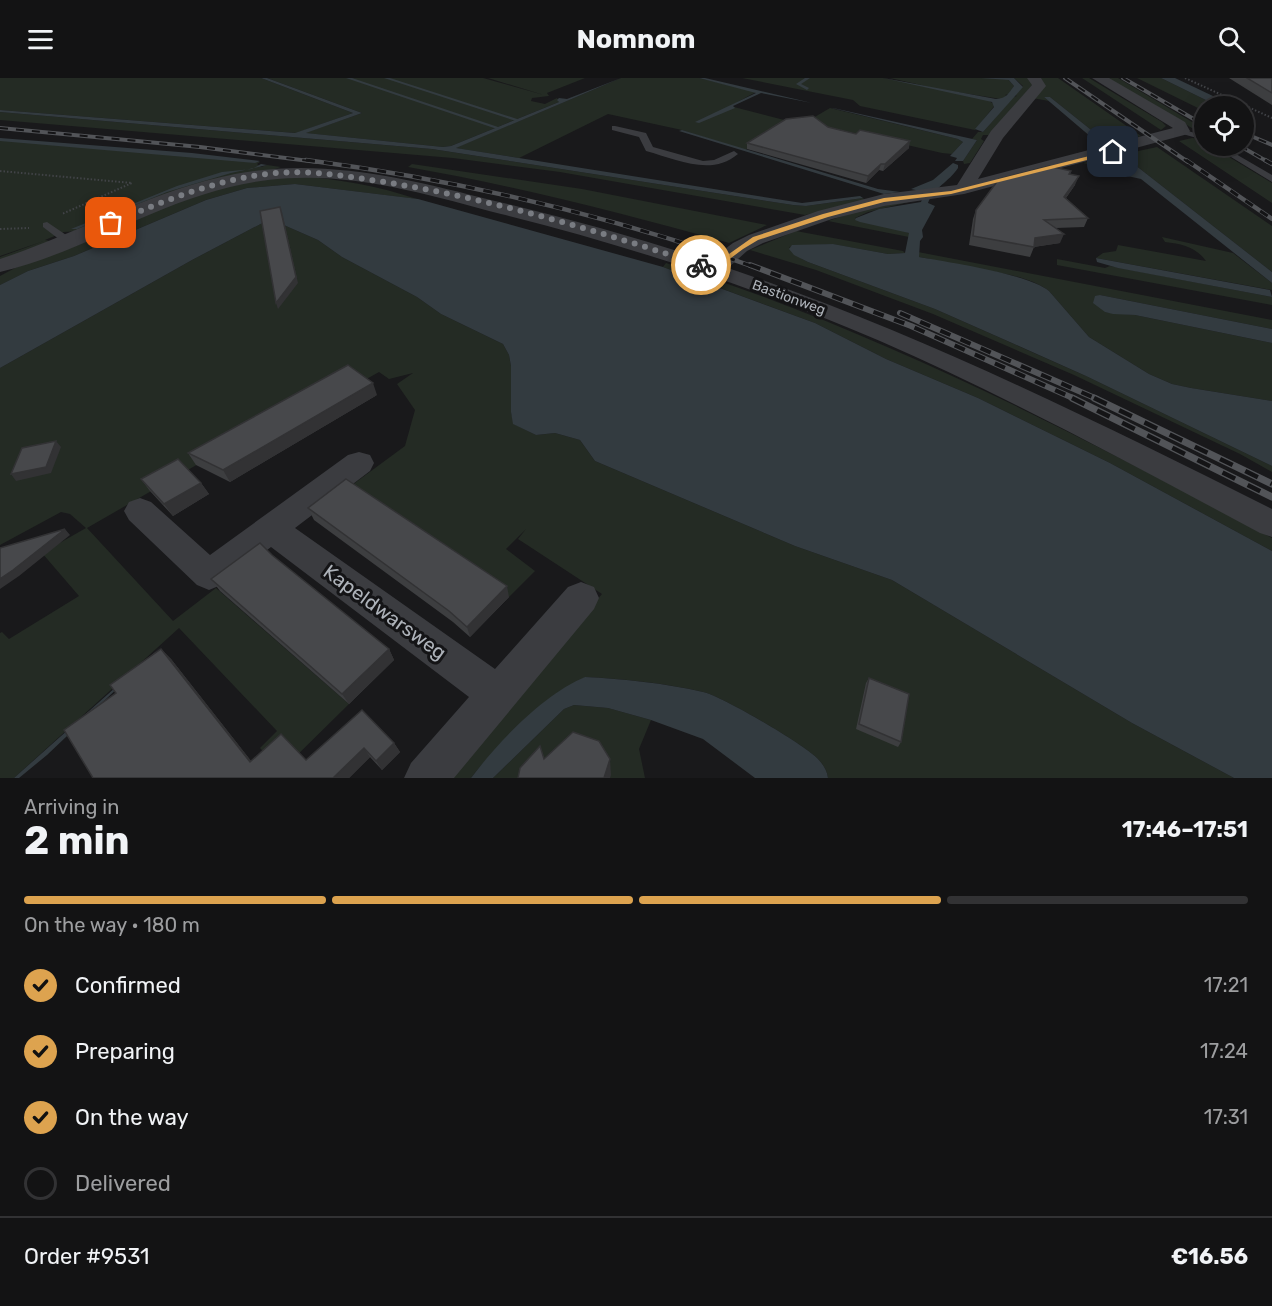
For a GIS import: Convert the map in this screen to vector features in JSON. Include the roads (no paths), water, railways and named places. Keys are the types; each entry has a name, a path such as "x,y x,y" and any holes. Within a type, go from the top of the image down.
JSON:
{"street":[{"path":"964,189 984,152 1017,109 1039,86 1034,78"},
{"path":"713,269 740,247 772,232 884,200 964,189 1113,152 1182,131 1180,125 1099,78"},
{"name":"Bastionweg","path":"0,266 214,183 268,174 325,172 406,186 543,218 633,243 713,269 832,313 1111,440 1272,524"},
{"path":"140,511 209,575 359,463"},
{"name":"Kapeldwarsweg","path":"272,528 498,695"},
{"path":"426,778 581,598"}],"lane":[{"path":"615,128 643,135 649,149 690,161 716,163 734,154"},
{"path":"1182,131 1194,135"},
{"path":"1234,156 1272,179"},
{"path":"47,225 68,241"}],"waterway":[{"path":"348,78 499,128"},
{"path":"386,78 518,120"},
{"path":"807,89 798,84 808,78"},
{"path":"983,78 1009,79"}],"railway":[{"path":"1065,78 1188,162"},
{"path":"1123,78 1194,119"},
{"path":"0,128 200,147 317,162"},
{"path":"1254,137 1272,145"},
{"path":"1254,154 1268,162"},
{"path":"306,160 420,178 533,202 644,231 754,267"},
{"path":"1186,160 1272,219"},
{"path":"1265,160 1272,164"},
{"path":"750,265 911,326 1075,399"},
{"path":"900,313 1097,399"},
{"path":"1072,398 1272,497"},
{"path":"1094,398 1272,484"}]}
